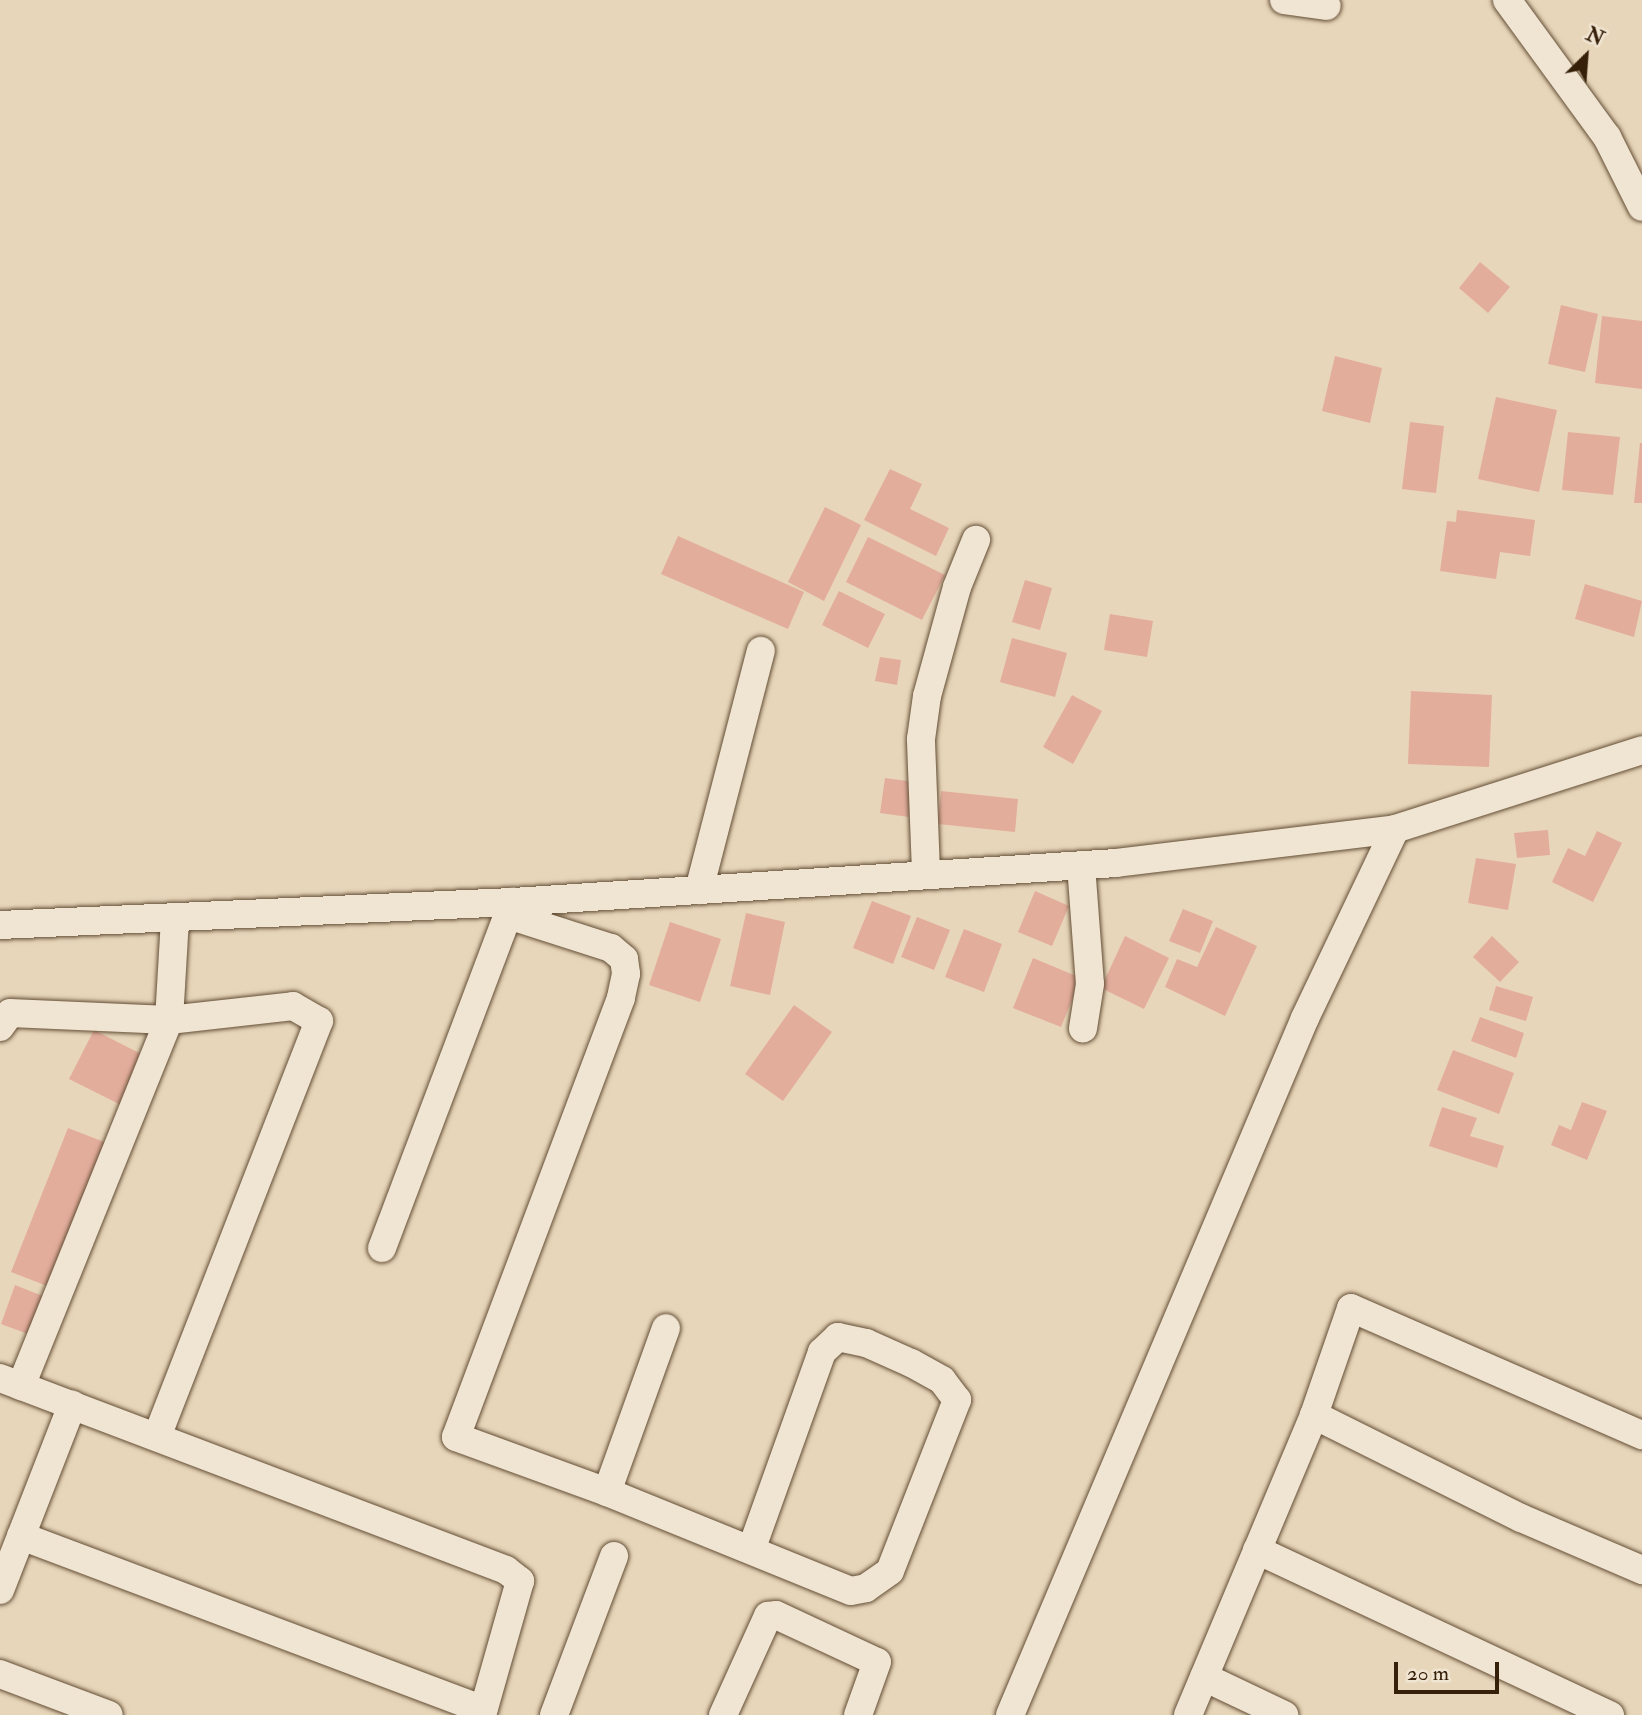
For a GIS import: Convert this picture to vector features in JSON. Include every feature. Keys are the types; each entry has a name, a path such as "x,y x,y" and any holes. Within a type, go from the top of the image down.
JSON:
{"street":[{"path":"1284,0 1327,6"},
{"path":"1507,0 1607,137 1642,207"},
{"path":"926,872 921,739 927,696 957,587 976,540"},
{"path":"699,890 761,651"},
{"path":"0,925 510,909 699,890 926,872 1081,865 1395,829 1642,750"},
{"path":"1010,1715 1305,1018 1395,829"},
{"path":"1081,865 1090,984 1083,1028"},
{"path":"382,1248 510,909"},
{"path":"510,909 611,948 624,959 626,974 621,998 456,1437 607,1492 851,1591 866,1588 890,1571 957,1400 942,1380 866,1343 838,1337 822,1352 751,1550"},
{"path":"21,1536 483,1712 520,1581 506,1570 11,1382 169,1020 175,919"},
{"path":"0,1027 10,1013 169,1020 293,1006 319,1021 157,1437"},
{"path":"1188,1715 1314,1415 1351,1308 1642,1435"},
{"path":"607,1492 666,1328"},
{"path":"0,1590 72,1405"},
{"path":"1314,1415 1521,1518 1642,1570"},
{"path":"1257,1550 1610,1715"},
{"path":"554,1715 614,1556"},
{"path":"723,1715 768,1616 776,1615 877,1662 858,1715"},
{"path":"0,1674 109,1715"},
{"path":"1204,1677 1283,1715"}],"building":[{"path":"1480,262 1510,287 1488,313 1459,288"},
{"path":"1561,305 1598,314 1585,372 1548,364"},
{"path":"1602,316 1642,321 1642,389 1595,383"},
{"path":"1335,356 1382,368 1370,423 1322,411"},
{"path":"1496,397 1557,410 1539,492 1478,479"},
{"path":"1410,422 1444,426 1436,493 1402,489"},
{"path":"1568,432 1620,437 1613,495 1562,490"},
{"path":"1640,443 1642,503 1634,503"},
{"path":"890,469 922,484 910,509 949,528 936,556 864,520"},
{"path":"825,507 861,525 824,601 788,582"},
{"path":"1457,510 1535,520 1530,556 1500,552 1496,579 1440,571 1447,521 1456,522"},
{"path":"678,536 804,592 788,629 661,574"},
{"path":"868,537 945,575 922,620 846,582"},
{"path":"1025,580 1052,588 1040,630 1012,622"},
{"path":"1585,584 1642,601 1634,637 1575,619"},
{"path":"839,591 885,614 868,648 822,625"},
{"path":"1110,614 1153,621 1147,657 1104,650"},
{"path":"1012,638 1067,653 1055,697 1000,682"},
{"path":"880,657 901,660 897,685 875,681"},
{"path":"1411,691 1492,695 1489,767 1408,764"},
{"path":"1072,695 1102,711 1073,764 1043,747"},
{"path":"885,778 914,782 909,817 880,813"},
{"path":"941,791 1018,799 1015,832 938,824"},
{"path":"1548,830 1550,855 1517,858 1514,833"},
{"path":"1597,831 1622,843 1593,902 1552,882 1568,848 1585,856"},
{"path":"1476,858 1516,864 1508,910 1468,903"},
{"path":"1035,891 1069,906 1052,946 1018,932"},
{"path":"872,901 911,916 893,964 853,948"},
{"path":"1183,909 1213,921 1200,953 1169,941"},
{"path":"746,913 785,922 770,995 730,986"},
{"path":"917,917 950,930 934,970 901,957"},
{"path":"670,922 721,939 700,1002 649,985"},
{"path":"1216,927 1257,946 1225,1016 1165,987 1177,959 1197,967"},
{"path":"964,929 1002,944 984,992 945,977"},
{"path":"1125,936 1169,958 1144,1009 1101,988"},
{"path":"1492,936 1519,962 1500,982 1473,957"},
{"path":"1033,958 1081,978 1061,1027 1013,1008"},
{"path":"1496,986 1533,997 1526,1021 1489,1010"},
{"path":"794,1005 832,1032 783,1101 745,1074"},
{"path":"1480,1017 1524,1033 1516,1058 1471,1041"},
{"path":"94,1030 149,1058 125,1107 69,1079"},
{"path":"1453,1050 1514,1073 1499,1114 1437,1090"},
{"path":"1582,1102 1607,1111 1587,1160 1551,1145 1559,1125 1571,1130"},
{"path":"1442,1107 1477,1118 1470,1136 1504,1146 1497,1168 1429,1146"},
{"path":"68,1128 112,1145 55,1289 11,1272"},
{"path":"15,1285 50,1299 36,1337 1,1324"}]}
